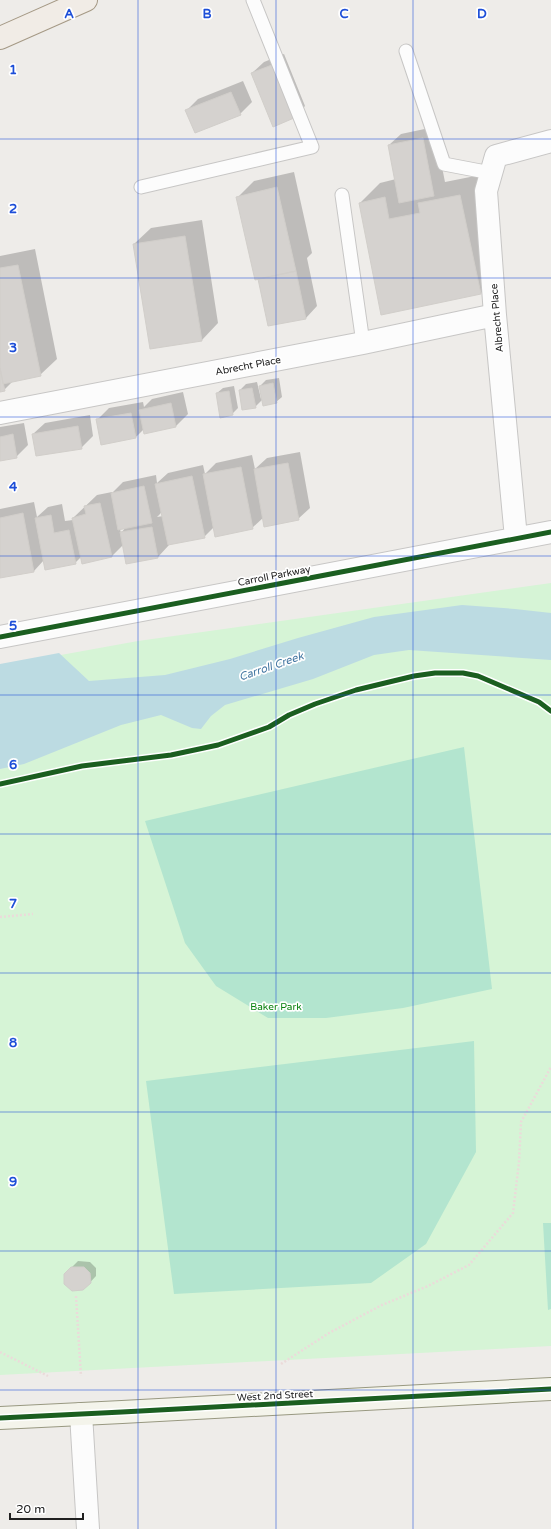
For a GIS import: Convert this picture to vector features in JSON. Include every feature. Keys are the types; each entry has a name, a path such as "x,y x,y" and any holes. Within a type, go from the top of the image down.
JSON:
{"main road":[{"path":"0,38 86,0"}],"street":[{"name":"Albrecht Place","path":"516,538 495,315 486,190 496,156 551,141"},
{"name":"Abrecht Place","path":"0,413 363,343 495,315"},
{"name":"Carroll Parkway","path":"0,637 551,532"},
{"name":"West 2nd Street","path":"0,1418 551,1389"},
{"path":"81,1414 88,1529"}],"lane":[{"path":"141,187 312,147 253,0"},
{"path":"406,51 444,164 491,173"},
{"path":"342,195 363,343"}],"path":[{"path":"0,917 33,914"},
{"path":"281,1364 329,1333 382,1305 428,1286 468,1265 513,1213 522,1122 549,1067 551,1067"},
{"path":"76,1296 81,1376"},
{"path":"0,1352 48,1376"}],"green space":[{"name":"Baker Park","path":"551,583 551,1346 0,1375 0,666 138,641"},
{"path":"464,747 492,989 403,1008 326,1018 268,1018 216,986 185,943 145,821"},
{"path":"474,1041 476,1152 426,1244 371,1283 174,1294 146,1081"},
{"path":"543,1223 551,1223 551,1309 548,1310"}],"water":[{"name":"Carroll Creek","path":"462,605 551,613 551,660 409,650 374,655 313,679 225,705 211,716 201,729 192,728 161,715 121,725 24,764 0,769 0,664 59,653 89,681 165,675 230,659 374,617"}],"building":[{"path":"272,65 294,118 273,127 251,73"},
{"path":"231,92 241,115 195,133 185,110"},
{"path":"423,138 434,196 399,203 388,145"},
{"path":"277,187 296,271 255,280 236,197"},
{"path":"460,195 481,294 381,315 359,203 385,197 389,219 420,213 418,203"},
{"path":"185,236 202,341 150,349 133,244"},
{"path":"18,265 41,376 3,384 0,368 0,268"},
{"path":"296,271 306,319 268,326 258,279"},
{"path":"0,368 5,391 0,392"},
{"path":"273,383 277,403 263,406 259,386"},
{"path":"252,388 256,408 242,410 239,390"},
{"path":"229,391 233,415 220,418 216,393"},
{"path":"171,403 176,427 144,434 139,410"},
{"path":"131,413 136,438 101,445 96,419"},
{"path":"78,426 82,449 36,456 32,434"},
{"path":"13,434 17,458 0,461 0,437"},
{"path":"288,463 299,520 264,527 254,469"},
{"path":"241,467 253,529 215,537 203,474"},
{"path":"192,476 205,538 168,545 155,484"},
{"path":"144,486 152,523 118,530 111,493"},
{"path":"100,503 112,557 82,564 72,518 86,514 84,506"},
{"path":"23,513 34,572 0,578 0,518"},
{"path":"51,515 54,533 69,530 76,564 45,570 35,518"},
{"path":"152,527 158,558 126,564 120,532"},
{"path":"71,1267 84,1267 90,1273 91,1283 83,1290 72,1291 64,1284 64,1274"}],"cycle path":[{"path":"0,637 551,532"},
{"path":"0,784 82,766 171,755 218,745 269,727 289,715 315,704 356,690 414,676 435,673 463,673 478,676 539,702 551,711"},
{"path":"0,1418 551,1389"}]}
